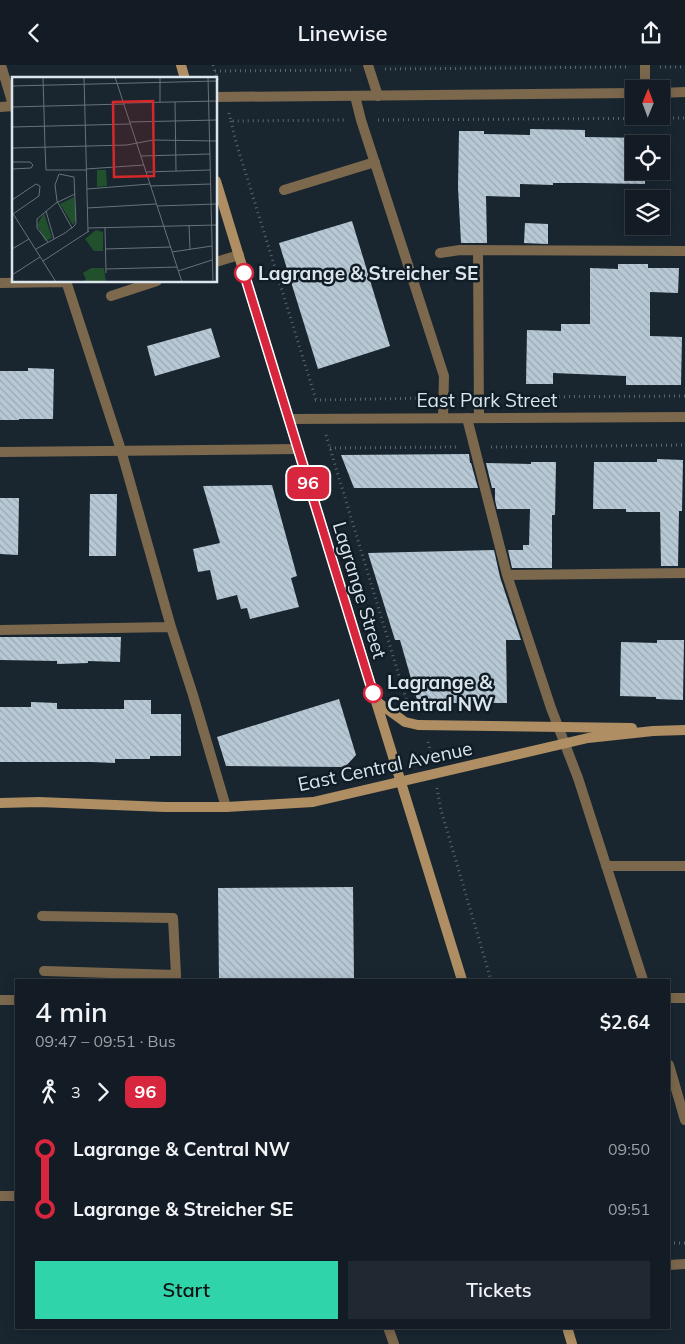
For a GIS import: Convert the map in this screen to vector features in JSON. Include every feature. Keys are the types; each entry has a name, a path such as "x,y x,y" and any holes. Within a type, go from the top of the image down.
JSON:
{"street":[{"path":"1,65 12,101"},
{"path":"645,66 645,80"},
{"path":"368,67 378,96"},
{"path":"670,93 685,92"},
{"path":"220,97 625,93"},
{"path":"355,96 361,120 444,375 443,418"},
{"path":"284,190 375,163"},
{"name":"Lagrange Street","path":"218,187 462,979"},
{"path":"440,253 460,250 685,251"},
{"path":"478,251 479,418"},
{"path":"218,261 239,255"},
{"path":"66,283 121,450 171,627 226,807"},
{"path":"111,296 151,283"},
{"name":"East Park Street","path":"289,419 685,417"},
{"path":"467,418 507,575 558,727 578,778 643,979"},
{"path":"0,452 298,449"},
{"path":"507,575 685,573"},
{"path":"0,630 171,627"},
{"path":"376,700 405,721 418,725 685,730"},
{"name":"East Central Avenue","path":"0,803 39,802 165,807 226,807 313,802 588,738 654,731 685,730"},
{"path":"606,866 685,866"},
{"path":"42,916 173,918 176,978 44,971"},
{"path":"670,998 685,998"},
{"path":"0,1000 15,1000"},
{"path":"670,1068 685,1120"},
{"path":"0,1196 15,1196"},
{"path":"670,1265 685,1264"},
{"path":"389,1329 394,1344"},
{"path":"568,1329 572,1344"}],"path":[{"path":"213,65 215,77"},
{"path":"214,71 368,67 685,67"},
{"path":"220,97 232,121 685,118"},
{"path":"479,397 685,396"},
{"path":"316,400 443,398"},
{"path":"330,448 685,445"},
{"path":"427,725 427,738 441,810 491,979"},
{"path":"670,1243 685,1243"}],"building":[{"path":"530,129 585,130 585,137 625,138 625,180 645,180 645,184 520,184 520,197 486,196 487,243 461,243 458,187 459,131 484,131 484,134 530,135"},
{"path":"352,221 390,346 318,369 279,243"},
{"path":"525,223 548,224 548,244 524,243"},
{"path":"618,264 648,264 648,268 679,268 678,293 650,292 650,336 682,337 681,385 626,385 626,376 553,373 553,384 526,384 527,330 561,331 561,324 590,324 590,268 618,269"},
{"path":"211,328 220,357 155,376 147,346"},
{"path":"28,368 54,369 53,419 0,420 0,371 28,371"},
{"path":"469,454 478,488 354,488 341,455"},
{"path":"657,459 683,460 682,511 679,511 678,566 661,566 660,512 626,512 626,509 593,509 594,462 657,462"},
{"path":"531,462 556,462 555,515 552,515 552,568 512,568 508,550 523,550 523,545 529,545 530,509 497,509 495,488 492,488 486,463 531,464"},
{"path":"272,485 297,576 291,578 299,607 250,619 247,608 241,609 237,595 217,600 210,570 198,572 193,549 220,543 203,486"},
{"path":"90,494 117,494 116,556 89,556"},
{"path":"0,498 19,498 18,555 0,554"},
{"path":"494,550 500,577 521,640 506,640 507,703 418,703 400,640 395,640 368,553"},
{"path":"0,637 121,637 120,662 88,661 88,663 57,664 57,661 0,660"},
{"path":"657,640 684,640 683,700 620,696 621,642 657,643"},
{"path":"339,699 356,755 345,767 226,766 217,737"},
{"path":"124,700 151,700 151,714 181,714 181,756 150,756 150,759 115,759 115,763 0,762 0,707 31,707 31,702 57,703 57,709 124,709"},
{"path":"353,887 354,979 219,979 218,888"}],"bus line":[{"name":"96","path":"244,273 373,693"}],"place":[{"name":"Lagrange & Streicher SE","path":"244,273"},
{"name":"Lagrange & Central NW","path":"373,693"}]}
